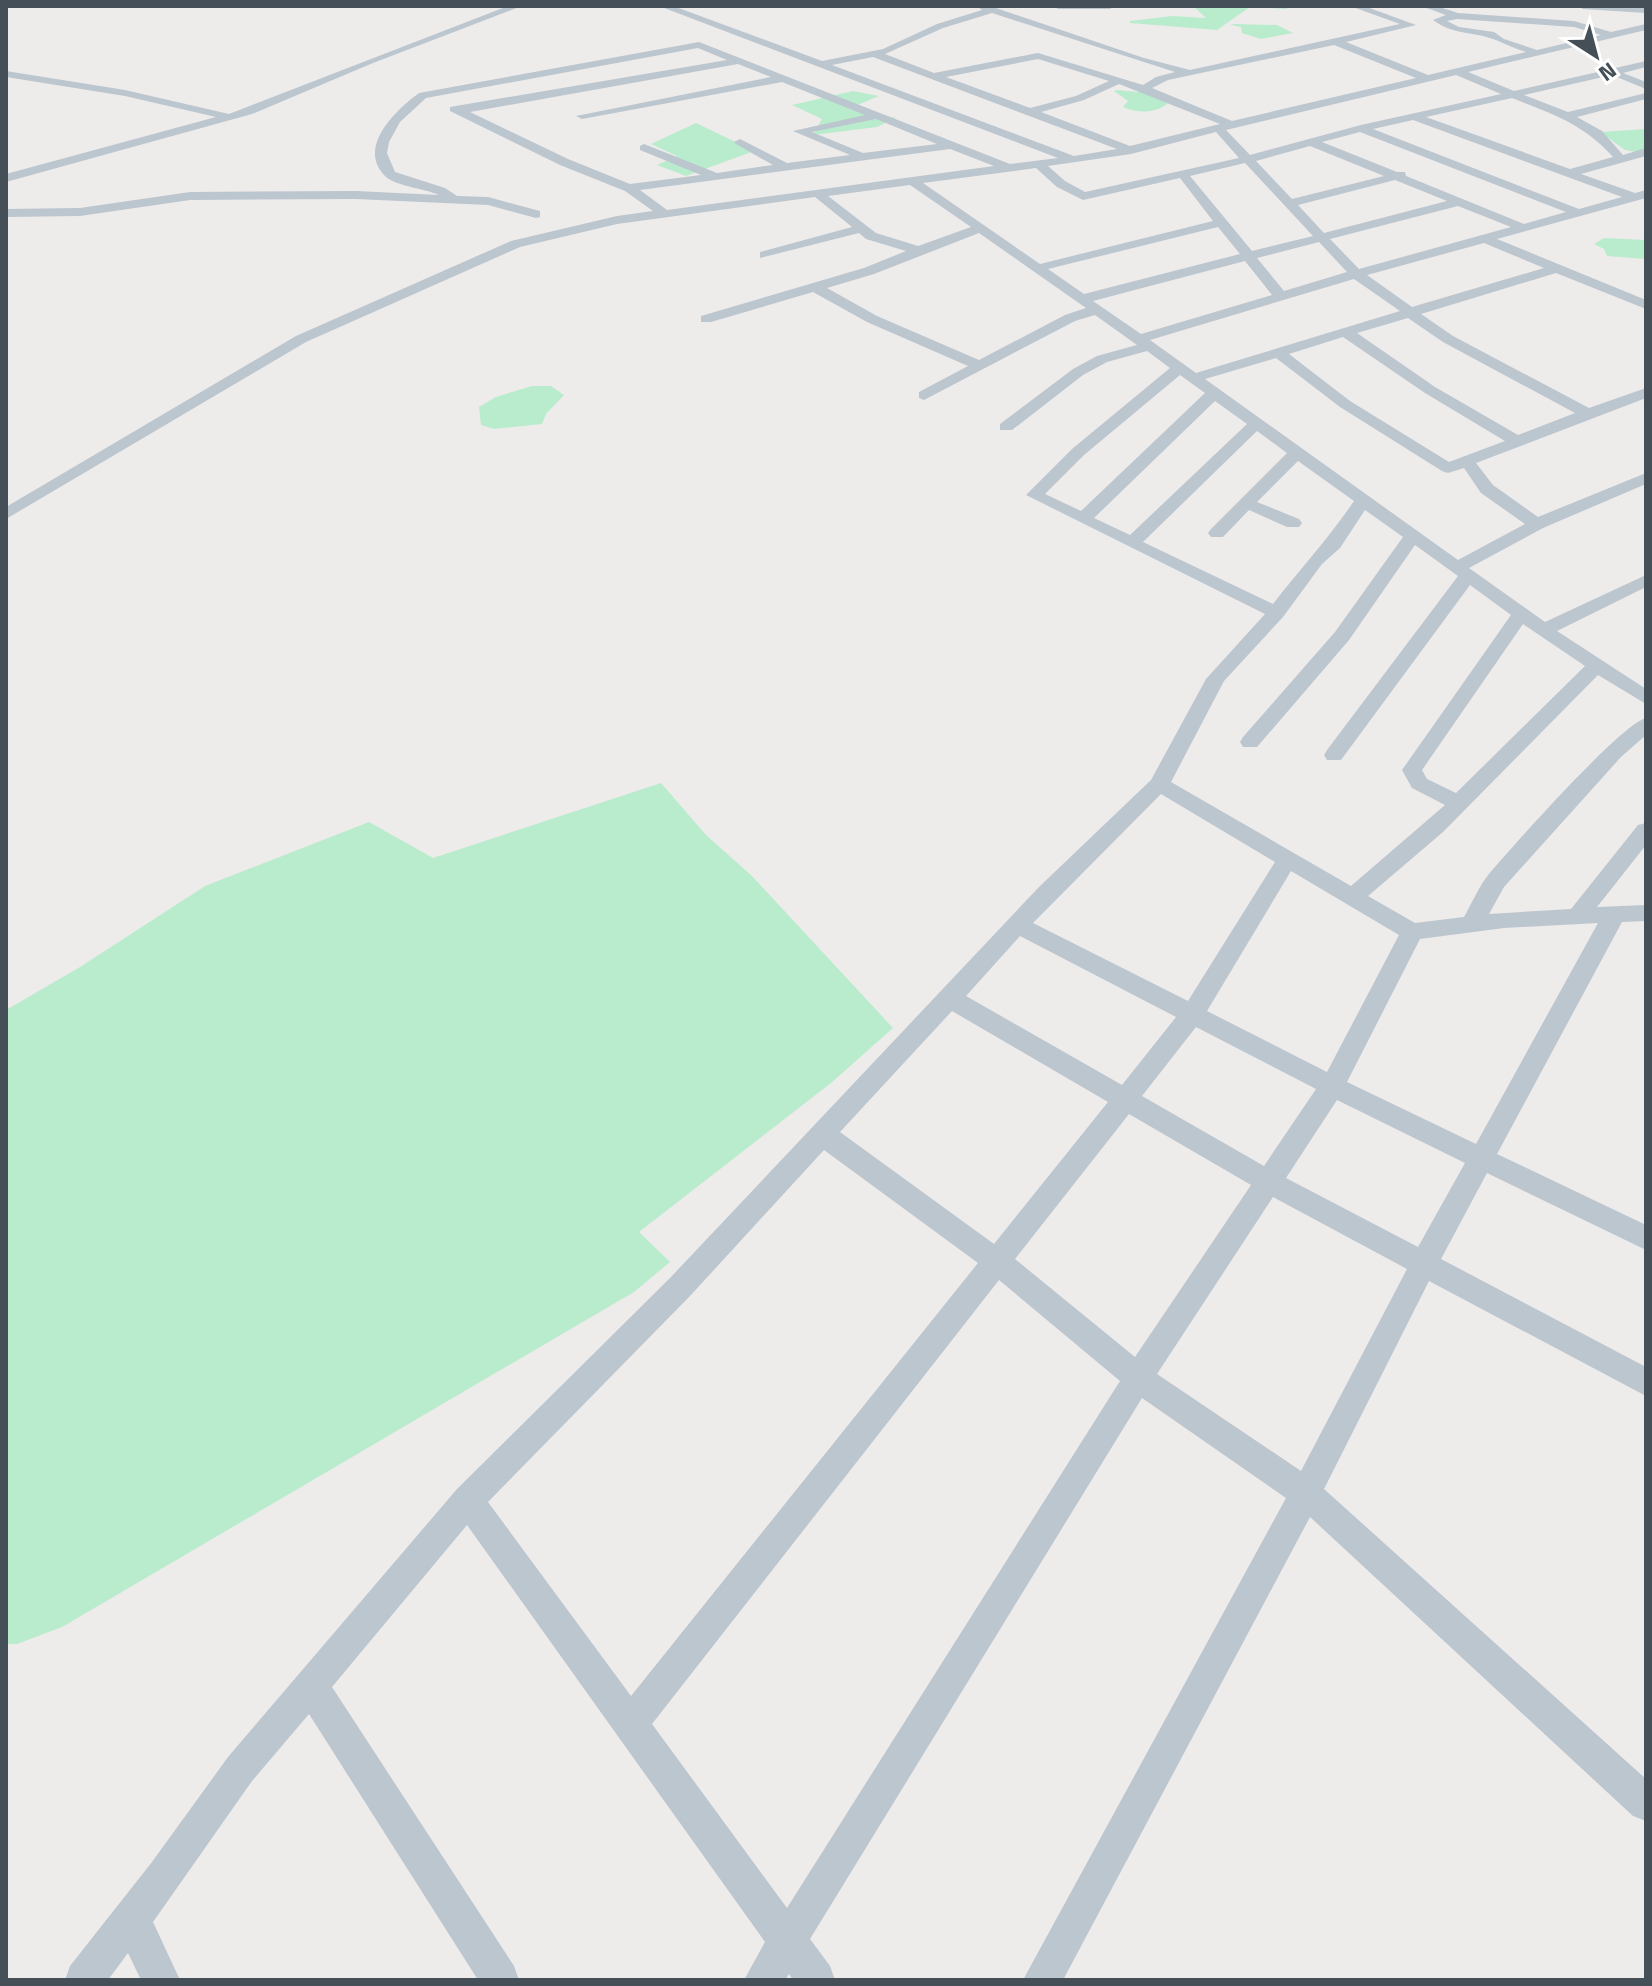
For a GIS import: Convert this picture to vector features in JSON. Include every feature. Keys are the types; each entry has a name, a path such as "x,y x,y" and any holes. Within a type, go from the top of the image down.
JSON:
{"street":[{"path":"6,178 231,118 369,61 517,6"},
{"path":"664,6 1074,160"},
{"path":"1058,6 1110,6"},
{"path":"1355,6 1411,25"},
{"path":"1428,6 1457,16 1491,20 1642,28"},
{"path":"1574,6 1613,28 1633,46"},
{"path":"1583,6 1645,12"},
{"path":"1511,58 1462,36 1514,7"},
{"path":"824,64 875,54 986,8 1140,60 1190,73"},
{"path":"1533,10 1554,12 1574,24"},
{"path":"1145,89 1161,78 1457,16"},
{"path":"1438,20 1469,32 1490,34 1500,41 1535,52"},
{"path":"6,514 208,391 301,339 516,244 584,226 1132,150 1535,52 1613,28"},
{"path":"1336,42 1425,78"},
{"path":"452,198 441,191 397,178 387,172 383,162 382,148 390,128 406,106 423,95 699,45 1011,169"},
{"path":"875,54 1132,150"},
{"path":"933,76 1038,56 1145,89 1225,127 1288,204 1356,274 1448,339 1588,414"},
{"path":"458,111 739,61"},
{"path":"1040,165 1061,184 1083,196 1249,159 1361,128 1646,64"},
{"path":"1455,71 1567,116 1598,133 1621,159"},
{"path":"1613,72 1646,86"},
{"path":"6,74 125,93 231,118"},
{"path":"582,116 780,79"},
{"path":"999,130 1031,111 1080,98 1118,81"},
{"path":"423,95 578,168 629,188 665,214"},
{"path":"1354,95 1643,197"},
{"path":"1567,116 1646,96"},
{"path":"864,156 799,131 877,115"},
{"path":"1361,128 1579,213"},
{"path":"1309,141 1524,228"},
{"path":"740,142 786,168"},
{"path":"629,188 955,145"},
{"path":"644,148 716,177"},
{"path":"1288,204 1504,149"},
{"path":"1570,173 1644,153"},
{"path":"1182,173 1281,297"},
{"path":"914,182 1098,309 1521,614 1646,698"},
{"path":"6,213 80,212 205,196 372,195 501,203 536,214"},
{"path":"820,195 871,236 919,251"},
{"path":"1006,427 1078,372 1144,342 1356,274 1643,197"},
{"path":"1083,299 1458,202"},
{"path":"1038,268 1219,223"},
{"path":"765,255 859,229"},
{"path":"706,319 869,271 982,229"},
{"path":"1486,239 1646,305"},
{"path":"1276,613 1034,495 1035,492 1187,373 1278,352 1554,269"},
{"path":"815,287 872,319 981,366"},
{"path":"924,395 1070,318 1098,309"},
{"path":"1345,332 1430,390 1515,440"},
{"path":"1278,352 1345,404 1448,468 1515,440 1646,393"},
{"path":"1084,518 1214,393"},
{"path":"1133,542 1257,423"},
{"path":"1217,533 1297,452"},
{"path":"1467,461 1487,489 1537,524"},
{"path":"1334,755 1463,571 1537,524 1643,482"},
{"path":"84,1980 240,1769 468,1500 680,1287 1018,925 1159,784 1216,679 1276,613 1316,560 1334,544 1364,499"},
{"path":"1246,503 1293,523"},
{"path":"1250,742 1342,636 1413,535"},
{"path":"1544,630 1646,580"},
{"path":"1459,803 1419,783 1412,770 1521,614"},
{"path":"1352,897 1459,803 1597,665"},
{"path":"1472,924 1495,882 1614,752 1646,724"},
{"path":"1159,784 1412,932 1472,924 1646,913"},
{"path":"1577,917 1646,830"},
{"path":"630,1724 1192,1015 1287,860"},
{"path":"1042,1980 1306,1493 1424,1263 1614,916"},
{"path":"1018,925 1332,1086 1646,1238"},
{"path":"763,1980 1138,1378 1332,1086 1412,932"},
{"path":"950,998 1267,1181 1646,1382"},
{"path":"824,1135 995,1260 1138,1378 1306,1493 1646,1803"},
{"path":"468,1500 816,1980"},
{"path":"311,1685 500,1980"},
{"path":"131,1918 161,1980"}],"green space":[{"path":"1193,6 1290,6 1286,9 1250,7 1217,30 1130,23 1172,16 1206,18"},
{"path":"1231,25 1277,25 1293,33 1261,39 1242,33 1241,27"},
{"path":"853,91 879,96 848,109 896,118 877,127 813,135 822,119 792,105"},
{"path":"1114,91 1150,93 1168,103 1153,111 1129,109 1123,107 1128,101"},
{"path":"696,123 754,151 686,176 657,165 677,156 651,144"},
{"path":"1646,129 1646,154 1625,150 1600,132"},
{"path":"1604,238 1646,240 1646,259 1607,256 1604,249 1594,244"},
{"path":"532,386 551,386 564,395 546,414 542,424 494,429 481,425 479,407 496,397"},
{"path":"661,783 706,835 752,876 893,1028 831,1083 639,1232 670,1262 634,1292 62,1627 17,1644 6,1644 6,1010 80,967 205,886 369,822 433,858"}]}
